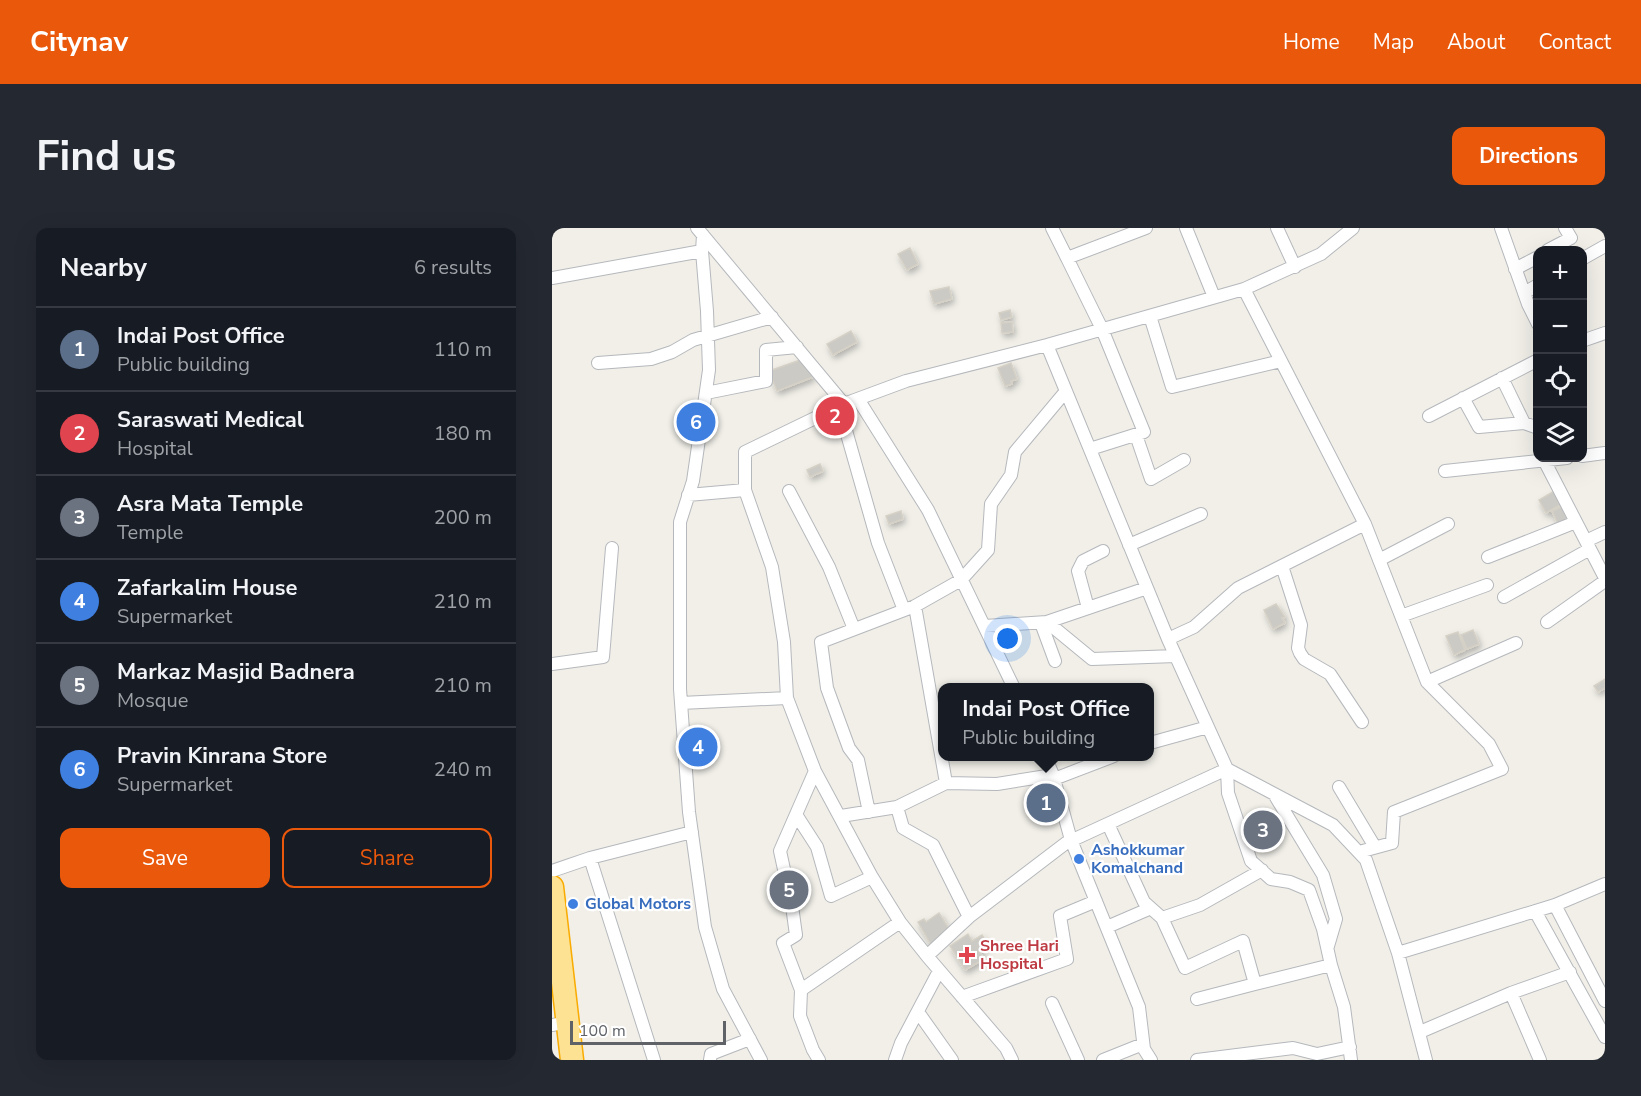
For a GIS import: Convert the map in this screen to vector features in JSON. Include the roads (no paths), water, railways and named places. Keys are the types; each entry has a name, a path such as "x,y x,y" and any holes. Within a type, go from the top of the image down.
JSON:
{"highway":[{"path":"552,887 560,1023 572,1060"}],"street":[{"path":"1052,228 1102,329 1144,432 1090,449"},
{"path":"1067,258 1126,231 1146,228"},
{"path":"1186,228 1214,297"},
{"path":"1277,228 1295,267"},
{"path":"1012,1060 1006,1048 900,922 872,877 815,771 787,698 784,642 772,567 745,490 745,452 841,405 906,381 1047,345 1244,289 1320,254 1353,228"},
{"path":"1556,246 1571,238 1565,228"},
{"path":"1503,229 1515,269 1533,313"},
{"path":"700,232 709,370 693,481 680,522 681,703 692,832 705,927 723,989 761,1060"},
{"path":"700,232 772,316 841,405 878,543 909,608 938,745"},
{"path":"1587,256 1605,246"},
{"path":"552,278 702,252"},
{"path":"1515,269 1533,260"},
{"path":"1524,293 1533,288"},
{"path":"1244,289 1365,524 1427,682 1489,744 1502,769 1394,812 1392,843 1359,852"},
{"path":"598,363 642,361 672,351 693,340 772,316"},
{"path":"1150,316 1172,387 1281,361"},
{"path":"1587,339 1605,333"},
{"path":"1047,345 1168,639 1227,769 1228,793 1251,861 1271,879 1290,882 1309,890 1323,929 1330,965 1344,1007 1351,1054 1317,1054 1293,1048 1197,1060"},
{"path":"706,393 766,381 766,351 797,347"},
{"path":"1428,416 1533,362"},
{"path":"1502,378 1524,423"},
{"path":"869,812 858,760 849,748 826,688 821,642 909,608 961,580 988,550 991,504 1011,474 1015,452 1066,391"},
{"path":"1463,398 1479,427 1524,423 1533,426"},
{"path":"858,399 928,510 1012,683"},
{"path":"1136,435 1151,479 1184,459"},
{"path":"1587,455 1605,453"},
{"path":"1445,471 1533,461"},
{"path":"1546,462 1604,575 1547,622"},
{"path":"688,495 745,490"},
{"path":"789,491 828,567 854,629"},
{"path":"1129,545 1201,514"},
{"path":"1488,557 1576,522"},
{"path":"1168,639 1197,625 1238,588 1365,524"},
{"path":"1379,560 1448,524"},
{"path":"1504,597 1605,532"},
{"path":"552,664 603,657 612,548"},
{"path":"1088,608 1078,576 1079,566 1083,561 1103,551"},
{"path":"1282,566 1301,625 1298,648 1300,653 1304,659 1330,674 1362,722"},
{"path":"1401,616 1487,585"},
{"path":"985,626 1044,622 1147,588"},
{"path":"1044,622 1092,659 1176,656"},
{"path":"1044,622 1055,661"},
{"path":"1427,682 1516,643"},
{"path":"681,703 787,698"},
{"path":"1154,742 1208,727"},
{"path":"941,761 946,783"},
{"path":"1047,761 1071,840 1139,1007 1144,1049 1151,1060"},
{"path":"841,816 897,807 946,783 997,784 1053,777 1099,761"},
{"path":"1227,769 1333,825 1366,860 1398,952 1426,1060"},
{"path":"927,956 969,917 1071,840 1227,769"},
{"path":"815,771 780,851 796,935 783,943 801,990 800,1016 819,1060"},
{"path":"1339,787 1376,847"},
{"path":"1273,793 1323,875 1336,919 1327,950"},
{"path":"897,807 903,828 933,844 969,917"},
{"path":"797,816 817,847 831,896 872,877"},
{"path":"1108,824 1144,902 1162,918 1185,968 1243,941 1255,984"},
{"path":"552,871 590,858 692,832"},
{"path":"590,858 654,1060"},
{"path":"1162,918 1200,905 1262,870"},
{"path":"1398,952 1555,905 1605,884"},
{"path":"962,997 1067,959 1060,916 1096,901"},
{"path":"1555,905 1605,1001"},
{"path":"1107,927 1151,908"},
{"path":"1536,911 1605,1037"},
{"path":"801,990 900,922"},
{"path":"1197,999 1330,965"},
{"path":"896,1060 901,1043 939,971"},
{"path":"1420,1032 1511,993 1570,972"},
{"path":"1511,993 1540,1060"},
{"path":"1052,1004 1078,1060"},
{"path":"918,1012 952,1060"},
{"path":"710,1060 711,1054 750,1039"},
{"path":"1103,1060 1143,1044"}],"place":[{"name":"Saraswati Medical","path":"835,416"},
{"name":"Pravin Kinrana Store","path":"696,422"},
{"name":"Zafarkalim House","path":"698,747"},
{"name":"Indai Post Office","path":"1046,803"},
{"name":"Asra Mata Temple","path":"1263,830"},
{"name":"Ashokkumar Komalchand","path":"1079,859"},
{"name":"Markaz Masjid Badnera","path":"789,890"},
{"name":"Global Motors","path":"573,904"},
{"name":"Shree Hari Hospital","path":"967,955"}]}
